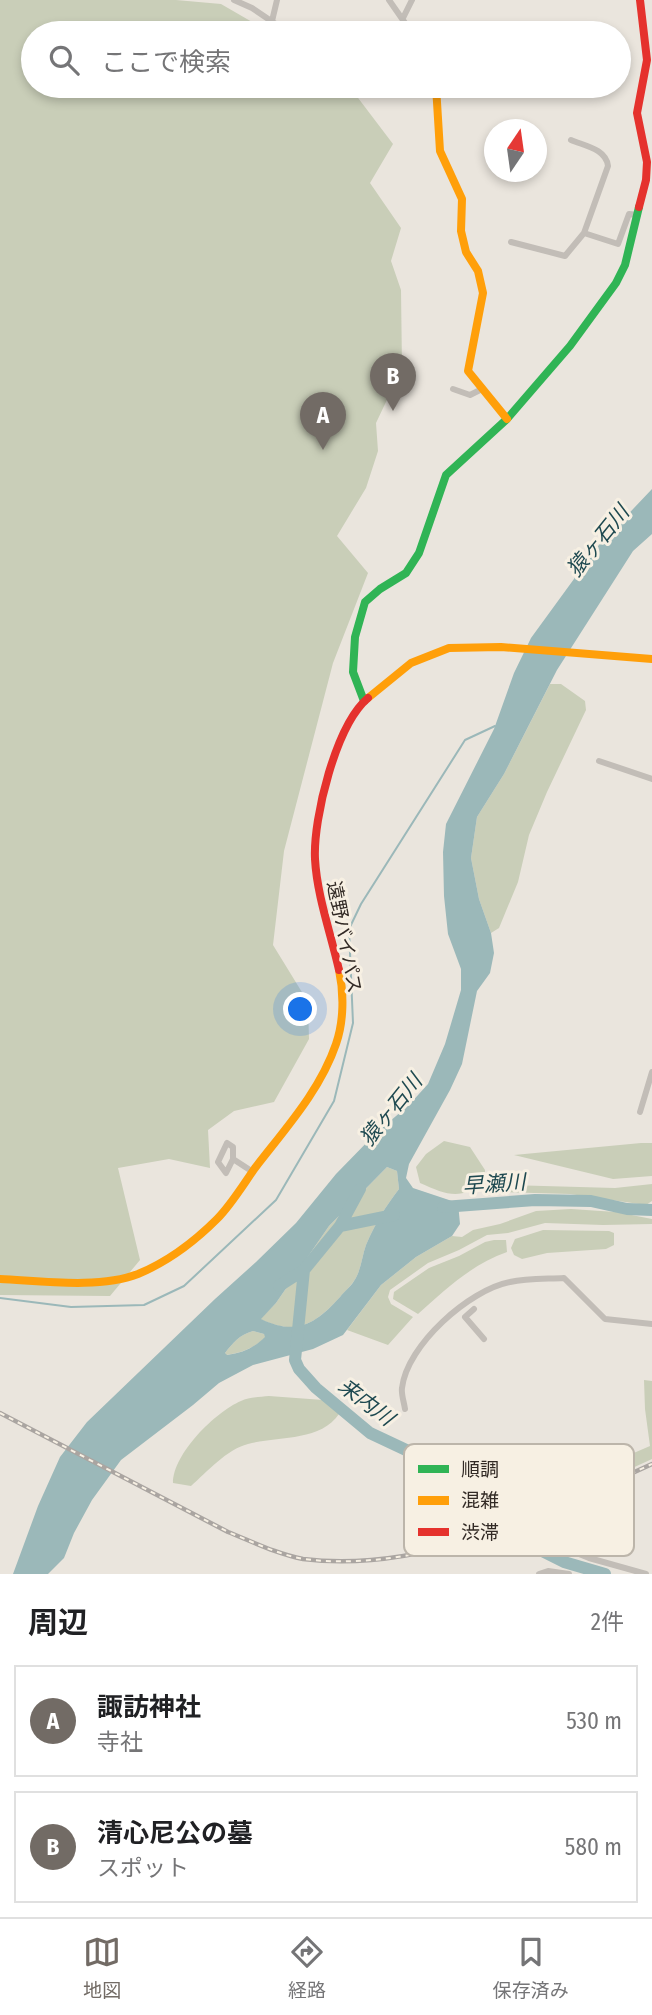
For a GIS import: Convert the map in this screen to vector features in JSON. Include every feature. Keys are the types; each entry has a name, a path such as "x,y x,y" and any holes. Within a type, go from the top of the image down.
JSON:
{"main road":[{"path":"364,701 353,672 355,637 365,602 406,573 419,553 446,475 470,456 507,419 570,346 625,265 646,180 647,162 637,114 647,60 640,0"},
{"path":"437,98 440,152 462,199 461,231 466,252 478,271 484,293 468,371 507,419"},
{"name":"遠野バイパス","path":"0,1279 90,1283 137,1274 182,1249 218,1219 323,1075 337,1042 343,987 318,881 315,858 318,822 330,771 344,732 364,701 411,663 449,648 510,648 652,659"}],"street":[{"path":"234,0 245,2 272,21 277,0"},
{"path":"390,0 404,21"},
{"path":"402,18 412,0"},
{"path":"511,242 565,256 584,233 608,166 607,159 601,152 571,140"},
{"path":"584,233 618,244 629,214 638,215"},
{"path":"453,389 470,395 482,389"},
{"path":"600,761 652,779"},
{"path":"640,1112 652,1072"},
{"path":"233,1159 253,1172"},
{"path":"405,1409 401,1390 404,1379 425,1340 474,1297 509,1282 564,1278 605,1319 652,1324"},
{"path":"474,1309 466,1317 484,1339"},
{"path":"584,1556 646,1574"},
{"path":"538,1574 548,1571 569,1574"}],"green space":[{"path":"0,0 176,0 221,4 250,21 21,21 21,98 358,98 393,144 370,183 401,228 391,261 401,290 402,368 376,423 378,451 366,488 337,536 368,573 333,663 284,851 273,945 308,1002 309,1039 274,1102 234,1111 208,1130 210,1168 169,1159 118,1168 140,1260 110,1296 0,1295"},
{"path":"550,684 561,684 585,701 586,710 529,835 518,882 499,928 491,933 479,899 471,858 477,817 504,774"},
{"path":"444,1141 470,1147 485,1170 485,1183 468,1192 453,1194 420,1183 416,1167 426,1154"},
{"path":"652,1143 652,1176 613,1179 514,1155"},
{"path":"387,1167 397,1171 399,1189 373,1230 351,1285 322,1315 304,1325 284,1327 260,1319 276,1303 329,1226"},
{"path":"652,1184 652,1201 646,1205 570,1194 497,1192 497,1187 505,1185 615,1188"},
{"path":"571,1209 616,1212 652,1219 652,1224 545,1223 508,1233 487,1235 428,1263 390,1290 388,1297 391,1304 413,1317 388,1345 347,1330 381,1285 416,1257 452,1236 462,1237 473,1230 536,1211"},
{"path":"543,1230 609,1231 614,1233 614,1245 606,1249 547,1253 522,1259 514,1255 511,1248 515,1239"},
{"path":"494,1240 506,1240 507,1252 482,1263 418,1314 393,1299 394,1292 429,1268"},
{"path":"253,1331 266,1337 247,1349 226,1355 237,1340"},
{"path":"644,1380 652,1381 652,1459 634,1467 634,1453 650,1446"},
{"path":"269,1396 323,1400 339,1414 331,1423 310,1434 240,1447 191,1486 173,1483 180,1460 188,1447 219,1414 241,1401"}],"water":[{"path":"652,489 652,534 633,551 557,670 504,774 477,817 471,858 494,953 490,973 477,991 462,1064 409,1164 406,1178 413,1188 458,1203 460,1224 452,1236 416,1257 381,1285 343,1335 313,1349 253,1365 219,1383 121,1460 92,1500 64,1558 48,1574 13,1574 38,1506 60,1457 87,1422 296,1223 336,1174 428,1084 445,1044 461,990 461,969 448,934 444,896 443,852 446,824 494,729 514,673 531,638 598,546","holes":["387,1167 397,1171 399,1189 373,1230 351,1285 322,1314 305,1324 285,1327 261,1319 276,1303 329,1226","253,1331 264,1334 265,1337 243,1351 227,1355 225,1353 240,1337"]}],"waterway":[{"path":"0,1298 71,1307 144,1305 184,1286 276,1200 334,1101 353,1023 349,929 361,904 465,740 495,726"},
{"name":"猿ヶ石川","path":"279,1286 304,1270 340,1226 360,1189"},
{"name":"早瀬川","path":"443,1207 535,1200 591,1201 627,1209 652,1210"},
{"name":"早瀬川","path":"340,1226 394,1215"},
{"name":"来内川","path":"304,1270 295,1360 299,1369 316,1388 370,1433 404,1449"},
{"name":"来内川","path":"552,1556 605,1574"}],"railway":[{"path":"0,1413 228,1532 274,1551 303,1559 349,1561 404,1555"},
{"path":"634,1472 652,1464"}],"traffic: fast":[{"path":"364,701 353,672 355,637 365,602 406,573 419,553 446,475 507,419 570,346 616,283 625,265 639,207"}],"traffic: slow":[{"path":"437,98 440,151 462,199 461,231 466,252 478,271 483,293 468,371 507,419"},
{"path":"368,698 411,663 449,648 501,647 652,659"},
{"path":"0,1279 70,1283 123,1279 159,1263 208,1227 232,1201 321,1078 341,1026 342,988 339,970"}],"traffic: jam":[{"path":"639,207 646,180 647,162 637,113 647,60 640,0"},
{"path":"339,970 318,887 315,841 322,797 337,750 356,711 368,698"}],"place":[{"name":"清心尼公の墓","path":"393,411"},
{"name":"諏訪神社","path":"323,450"}]}
